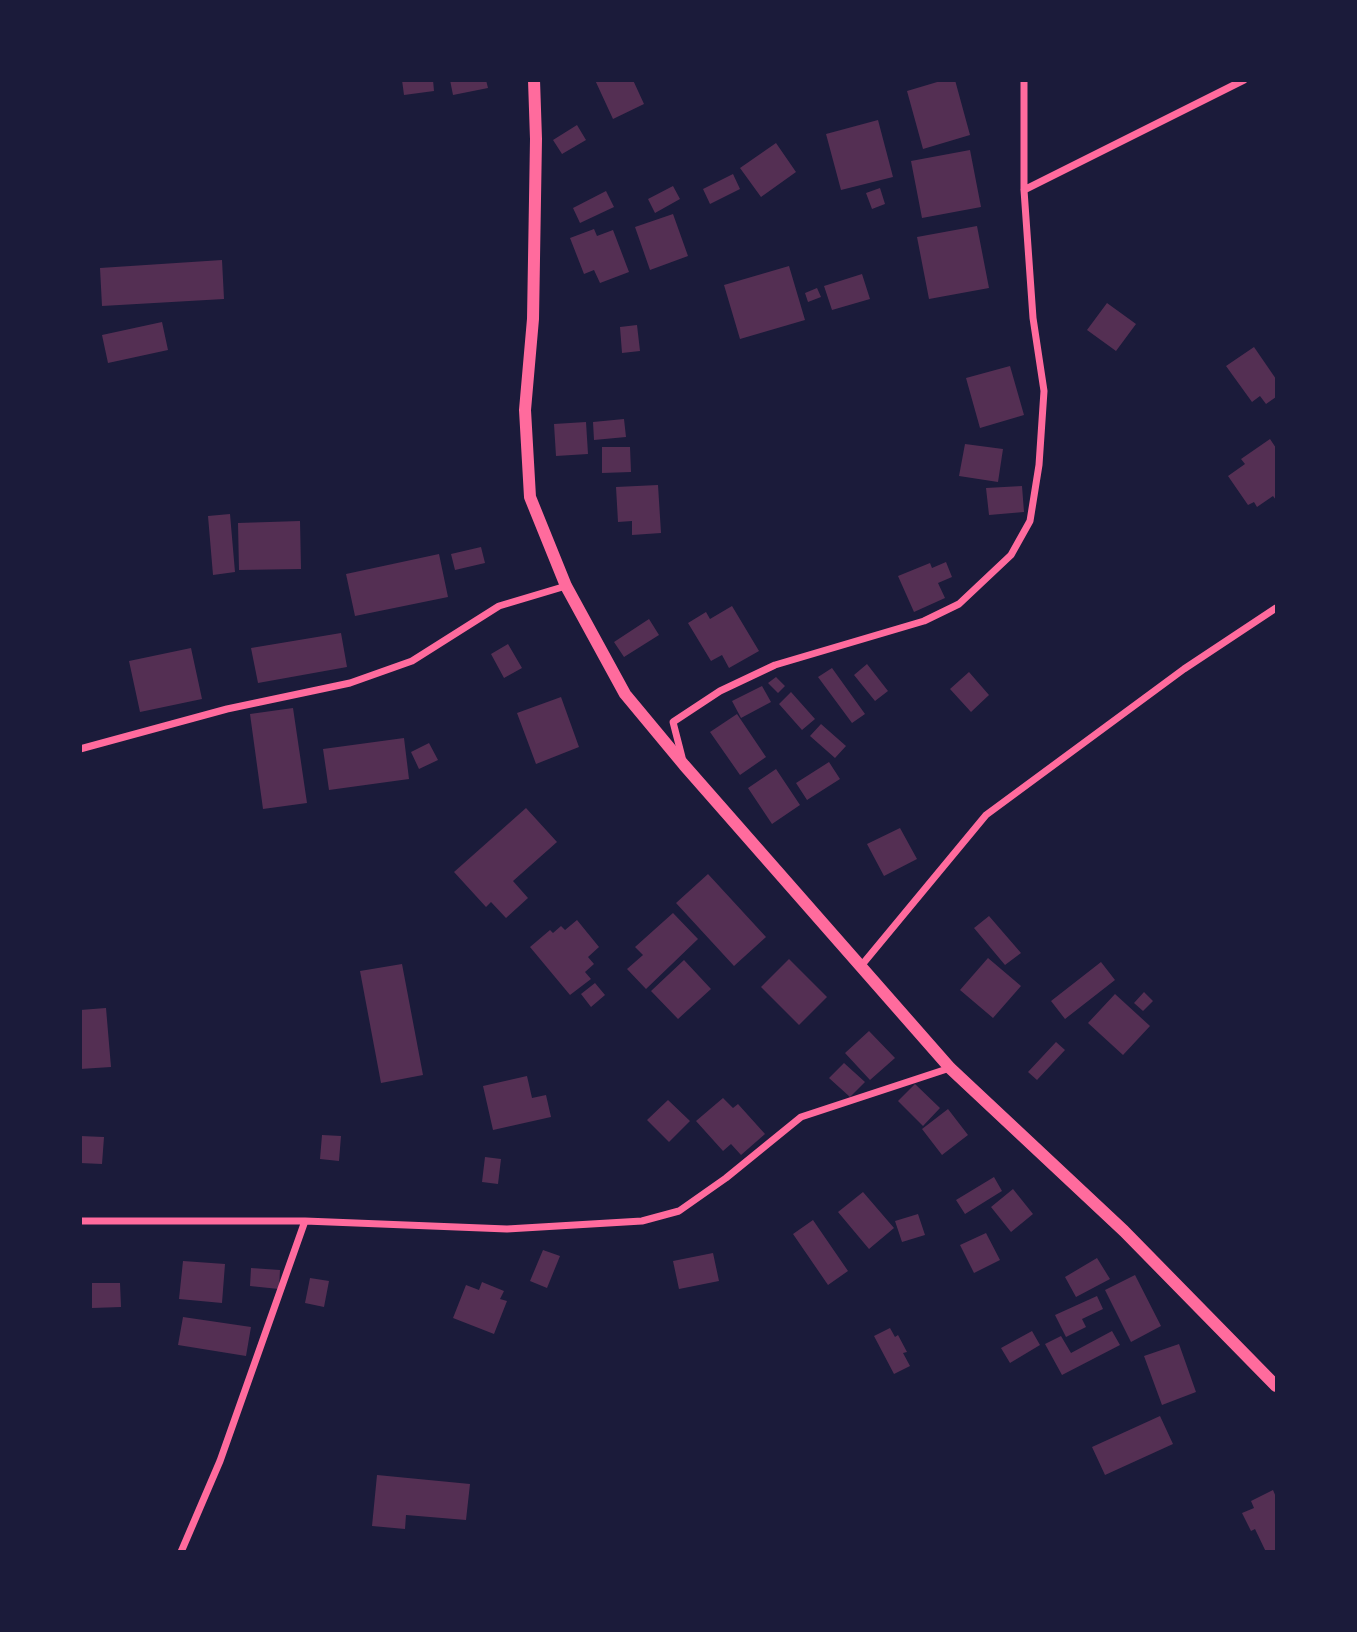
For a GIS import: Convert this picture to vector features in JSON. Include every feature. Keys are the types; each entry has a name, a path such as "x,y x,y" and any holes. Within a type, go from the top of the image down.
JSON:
{"street":[{"path":"534,80 536,139 533,319 525,410 530,497 566,586 625,694 950,1068 1124,1231 1276,1386"},
{"path":"684,765 673,722 720,691 775,665 924,621 959,604 1011,555 1030,521 1039,465 1044,391 1032,318 1024,190 1024,80"},
{"path":"1024,190 1244,80"},
{"path":"80,749 227,709 349,683 412,661 499,606 566,586"},
{"path":"861,966 986,815 1184,669 1276,608"},
{"path":"80,1221 305,1221 507,1229 642,1221 679,1211 726,1178 801,1117 950,1068"},
{"path":"181,1552 220,1461 305,1221"}],"building":[{"path":"402,80 433,80 434,91 404,95"},
{"path":"450,80 486,80 488,88 453,95"},
{"path":"595,80 633,80 644,104 613,119"},
{"path":"944,80 955,80 970,135 923,149 907,91"},
{"path":"878,120 893,177 841,190 826,134"},
{"path":"577,125 586,140 562,154 553,140"},
{"path":"776,143 796,172 761,197 740,168"},
{"path":"970,150 981,207 922,218 911,161"},
{"path":"733,174 740,189 710,204 703,189"},
{"path":"673,186 680,199 655,213 648,199"},
{"path":"880,188 885,204 872,209 866,193"},
{"path":"606,191 614,207 580,223 573,208"},
{"path":"673,214 688,256 650,270 635,227"},
{"path":"977,226 989,288 929,299 917,237"},
{"path":"594,229 597,236 613,230 629,272 600,283 594,270 584,274 570,238"},
{"path":"222,260 224,299 102,306 100,268"},
{"path":"789,266 805,320 740,339 724,285"},
{"path":"862,274 870,299 832,310 824,286"},
{"path":"817,288 821,297 808,302 805,293"},
{"path":"1107,303 1136,324 1116,351 1087,330"},
{"path":"162,322 168,350 108,363 102,335"},
{"path":"637,325 640,351 622,353 620,327"},
{"path":"1254,347 1276,379 1276,397 1266,404 1260,396 1252,402 1226,366"},
{"path":"1010,366 1024,415 980,428 966,378"},
{"path":"624,419 626,437 594,440 593,422"},
{"path":"586,422 588,454 556,456 554,424"},
{"path":"1270,439 1276,448 1276,500 1273,496 1257,507 1254,502 1248,505 1228,476 1245,464 1241,459"},
{"path":"965,444 1003,449 998,482 959,476"},
{"path":"602,447 630,447 631,472 602,473"},
{"path":"658,485 661,533 632,535 632,521 618,522 616,487"},
{"path":"1022,486 1024,512 989,515 986,488"},
{"path":"230,514 235,572 213,575 208,516"},
{"path":"300,521 301,569 239,570 238,523"},
{"path":"481,547 485,563 455,570 451,554"},
{"path":"439,554 448,597 355,616 346,574"},
{"path":"946,562 952,577 938,583 945,598 914,612 898,576 930,563 932,568"},
{"path":"732,606 759,651 729,668 722,655 711,661 688,623 706,612 710,619"},
{"path":"649,619 659,635 624,657 614,642"},
{"path":"341,633 347,667 258,683 251,648"},
{"path":"508,644 522,668 504,678 491,654"},
{"path":"191,648 202,699 140,712 129,661"},
{"path":"867,664 888,691 875,701 854,675"},
{"path":"832,668 865,714 852,723 818,677"},
{"path":"969,672 989,695 971,712 950,689"},
{"path":"776,677 785,686 778,693 768,683"},
{"path":"762,686 771,702 741,718 732,701"},
{"path":"791,692 815,719 802,730 779,704"},
{"path":"561,697 579,747 536,764 517,713"},
{"path":"293,708 307,803 263,809 250,714"},
{"path":"737,714 766,757 740,775 710,732"},
{"path":"821,724 846,746 835,758 810,736"},
{"path":"404,738 409,779 329,790 323,749"},
{"path":"429,743 438,760 419,769 411,752"},
{"path":"829,762 840,779 807,800 796,783"},
{"path":"776,769 800,805 772,824 748,788"},
{"path":"526,808 557,842 513,881 528,898 506,918 491,902 486,907 454,872"},
{"path":"900,828 917,859 884,876 867,844"},
{"path":"708,874 766,937 734,966 676,903"},
{"path":"673,913 698,939 646,989 627,969 643,955 635,947"},
{"path":"989,916 1021,953 1005,965 974,928"},
{"path":"577,920 599,947 588,957 594,964 585,972 591,979 570,995 530,947 550,930 553,933 561,926 565,930"},
{"path":"988,958 1021,986 993,1018 960,990"},
{"path":"789,959 827,997 799,1025 761,987"},
{"path":"684,960 711,989 678,1019 651,991"},
{"path":"1101,962 1115,980 1065,1019 1051,1001"},
{"path":"402,964 423,1075 381,1083 360,971"},
{"path":"595,983 605,995 591,1007 581,994"},
{"path":"1144,992 1153,1001 1143,1011 1134,1003"},
{"path":"1115,994 1150,1026 1123,1055 1088,1023"},
{"path":"106,1008 111,1067 80,1069 80,1010"},
{"path":"869,1031 895,1058 870,1080 845,1053"},
{"path":"1056,1042 1065,1050 1037,1080 1028,1072"},
{"path":"844,1063 865,1082 850,1097 829,1078"},
{"path":"527,1076 532,1098 546,1095 551,1117 493,1130 483,1086"},
{"path":"915,1084 940,1108 923,1126 898,1101"},
{"path":"723,1098 733,1108 738,1104 765,1134 741,1155 731,1144 723,1151 696,1121"},
{"path":"668,1100 690,1121 669,1142 647,1120"},
{"path":"948,1109 968,1135 942,1155 922,1129"},
{"path":"322,1135 341,1136 339,1161 320,1159"},
{"path":"80,1136 104,1137 102,1164 80,1163"},
{"path":"485,1157 501,1159 498,1184 482,1182"},
{"path":"994,1177 1002,1191 965,1214 956,1200"},
{"path":"1013,1189 1033,1214 1011,1232 991,1207"},
{"path":"863,1192 894,1228 869,1249 838,1212"},
{"path":"918,1214 925,1235 902,1242 895,1221"},
{"path":"813,1220 848,1271 828,1285 793,1234"},
{"path":"986,1233 1000,1260 974,1273 960,1245"},
{"path":"543,1250 560,1256 547,1288 530,1281"},
{"path":"713,1253 719,1281 679,1289 673,1261"},
{"path":"1097,1258 1110,1279 1076,1297 1065,1277"},
{"path":"183,1261 225,1264 222,1303 179,1299"},
{"path":"251,1268 280,1270 279,1289 250,1286"},
{"path":"1135,1275 1161,1326 1131,1342 1105,1290"},
{"path":"310,1278 329,1281 324,1307 305,1303"},
{"path":"482,1282 504,1291 500,1299 507,1301 494,1334 453,1318 466,1285 479,1290"},
{"path":"92,1283 120,1283 121,1307 92,1308"},
{"path":"1097,1296 1103,1309 1082,1319 1086,1327 1066,1337 1055,1315"},
{"path":"183,1317 251,1327 246,1356 178,1345"},
{"path":"890,1328 895,1337 898,1335 907,1352 903,1353 910,1366 894,1374 874,1336"},
{"path":"1032,1331 1040,1345 1010,1363 1001,1348"},
{"path":"1112,1331 1120,1345 1062,1375 1045,1344 1061,1336 1071,1353"},
{"path":"1179,1344 1196,1392 1162,1405 1144,1356"},
{"path":"1160,1416 1173,1444 1105,1475 1092,1447"},
{"path":"377,1475 470,1484 466,1520 406,1515 405,1529 372,1526"},
{"path":"1273,1490 1276,1497 1276,1552 1266,1552 1255,1529 1251,1531 1242,1513 1254,1508 1251,1501"}]}
